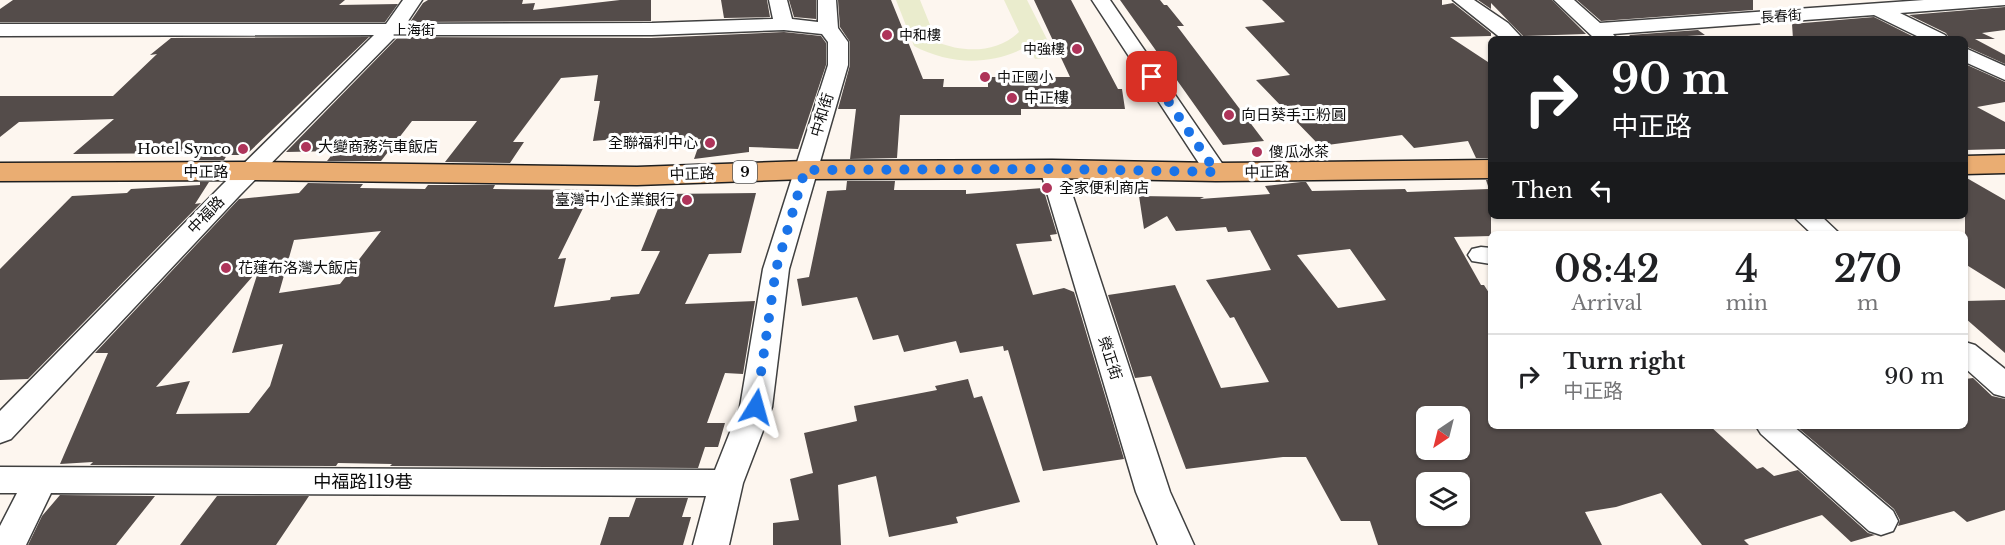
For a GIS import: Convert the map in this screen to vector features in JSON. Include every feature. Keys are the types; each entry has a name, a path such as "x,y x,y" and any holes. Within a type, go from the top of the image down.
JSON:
{"main road":[{"path":"1968,165 2005,164"},
{"name":"中正路","path":"0,172 249,171 637,176 805,170 1052,169 1216,172 1488,169"}],"street":[{"name":"中福路","path":"0,431 249,171 390,30 413,0"},
{"path":"778,0 784,24"},
{"name":"中和街","path":"711,545 726,483 756,407 776,269 838,65 838,42 828,29 827,0"},
{"path":"1101,0 1216,172"},
{"path":"1462,0 1510,36"},
{"path":"1563,0 1601,34"},
{"name":"長春街","path":"1601,34 1966,1 2003,0"},
{"path":"1878,9 1932,36"},
{"name":"上海街","path":"0,30 652,29 784,24 828,29"},
{"path":"1968,56 2005,74"},
{"name":"榮正街","path":"1052,169 1153,492 1176,545"},
{"path":"1810,219 1824,231"},
{"path":"1968,355 2005,386"},
{"path":"1775,429 1881,520"},
{"name":"中福路119巷","path":"0,480 726,483"},
{"path":"8,545 41,480"}],"green space":[{"path":"896,0 920,0 937,42 958,48 980,49 1001,44 1019,32 1004,0 1027,0 1056,57 1035,59 1028,46 1014,53 986,60 956,60 942,57 914,46"}],"building":[{"path":"13,0 345,0 339,5 398,4 385,22 0,22 0,9"},
{"path":"428,0 523,0 522,4 535,3 533,10 620,0 651,0 651,21 410,22 423,3"},
{"path":"721,0 767,0 770,17 724,18"},
{"path":"789,0 816,0 816,19 794,17"},
{"path":"838,0 891,0 923,79 944,79 943,87 988,87 988,77 1070,77 1034,0 1071,0 1118,89 1122,89 1125,109 1021,109 1021,115 900,115 897,158 850,159 856,109 838,109 850,65 850,42 840,27"},
{"path":"1120,0 1160,0 1167,5 1184,26 1177,26 1264,141 1223,145"},
{"path":"1262,0 1442,0 1442,5 1453,3 1491,33 1491,36 1450,37 1488,62 1488,158 1476,158 1468,141 1414,148 1402,135 1320,146 1256,80 1290,75 1245,27 1285,22"},
{"path":"1478,0 1552,0 1586,34 1523,36 1491,3 1491,9"},
{"path":"1577,0 1753,0 1753,10 1601,21"},
{"path":"2005,7 2005,30 1982,33 1995,39 1975,39 2005,55 2005,64 1968,47 1968,36 1948,36 1909,15"},
{"path":"1874,17 1912,36 1793,36 1792,24"},
{"path":"1698,30 1705,35 1630,36"},
{"path":"784,32 821,36 826,43 826,65 798,149 749,147 749,152 694,159 701,139 650,145 651,136 593,141 600,101 594,101 598,75 561,78 513,142 524,142 510,163 445,162 477,121 412,121 381,161 327,161 335,151 286,152 398,37 651,38"},
{"path":"369,37 246,155 227,155 224,160 199,160 199,153 73,154 114,119 19,122 0,137 0,96 113,96 157,54 150,55 171,38"},
{"path":"1968,65 2005,82 2005,102 1977,107 2005,122 2005,149 1968,150"},
{"path":"1968,179 2005,200 2005,289 1968,266 1968,231 1965,231 1965,219 1968,219"},
{"path":"847,181 895,181 894,190 966,190 966,194 1043,188 1057,234 1050,235 1052,241 1016,244 1033,295 1064,288 1074,292 1124,459 1043,471 1008,350 1004,351 1003,346 960,353 956,341 904,352 898,335 873,340 857,297 802,306 797,279 809,277 827,191 846,190"},
{"path":"200,182 209,182 195,204 201,203 28,379 0,380 0,269 72,196 127,193 131,189 200,185"},
{"path":"1301,182 1306,182 1312,191 1405,189 1407,192 1488,189 1488,219 1491,219 1491,231 1488,231 1488,236 1454,237 1481,285 1484,285 1488,291 1488,429 1713,429 1757,469 1763,467 1774,476 1798,470 1868,533 1875,535 1851,542 1822,515 1744,540 1749,545 1702,545 1661,493 1616,507 1585,512 1602,545 1378,545 1370,521 1341,521 1306,457 1283,457 1186,469 1151,376 1135,378 1108,295 1175,285 1221,388 1269,382 1234,317 1230,318 1206,280 1271,270 1250,230 1228,232 1226,227 1176,231 1167,216 1144,229 1139,196 1204,197 1200,199 1270,194 1265,186","holes":["1350,249 1386,300 1338,308 1297,255"]},
{"path":"308,183 363,184 360,188 425,189 428,185 495,185 493,189 592,190 558,259 566,258 554,307 639,294 660,251 641,251 664,194 756,193 741,253 709,254 685,304 755,301 743,374 725,373 707,423 725,423 718,447 705,447 698,468 390,466 392,464 338,463 336,466 90,465 93,462 60,464 108,353 95,353 239,199 299,193","holes":["381,231 340,284 279,293 294,240","259,269 232,353 283,344 270,386 249,413 176,414 190,381 156,387"]},
{"path":"2005,300 2005,353 1968,321 1968,301"},
{"path":"1973,378 1992,396 2005,399 2005,510 1967,522 1954,511 1898,526 1900,520 1894,509 1800,429 1968,429 1968,379"},
{"path":"968,379 974,398 982,396 1020,502 956,517 958,523 889,537 876,476 838,485 841,545 773,545 773,523 799,520 790,479 813,473 804,433 857,421 854,406 937,390 935,386"},
{"path":"60,495 155,496 116,545 28,545 42,516"},
{"path":"217,496 309,496 276,545 180,545"},
{"path":"636,498 688,498 682,517 691,517 683,545 600,545 609,517 629,517"}],"place":[{"name":"中和樓","path":"887,35"},
{"name":"中強樓","path":"1077,49"},
{"name":"中正國小","path":"985,77"},
{"name":"中正樓","path":"1012,98"},
{"name":"向日葵手工粉圓","path":"1229,115"},
{"name":"全聯福利中心","path":"710,143"},
{"name":"大變商務汽車飯店","path":"306,147"},
{"name":"Hotel Synco","path":"243,149"},
{"name":"傻瓜冰茶","path":"1257,152"},
{"name":"全家便利商店","path":"1047,188"},
{"name":"臺灣中小企業銀行","path":"687,200"},
{"name":"花蓮布洛灣大飯店","path":"226,268"}],"route":[{"path":"756,407 776,269 805,170 1052,169 1216,172 1152,77"}]}
